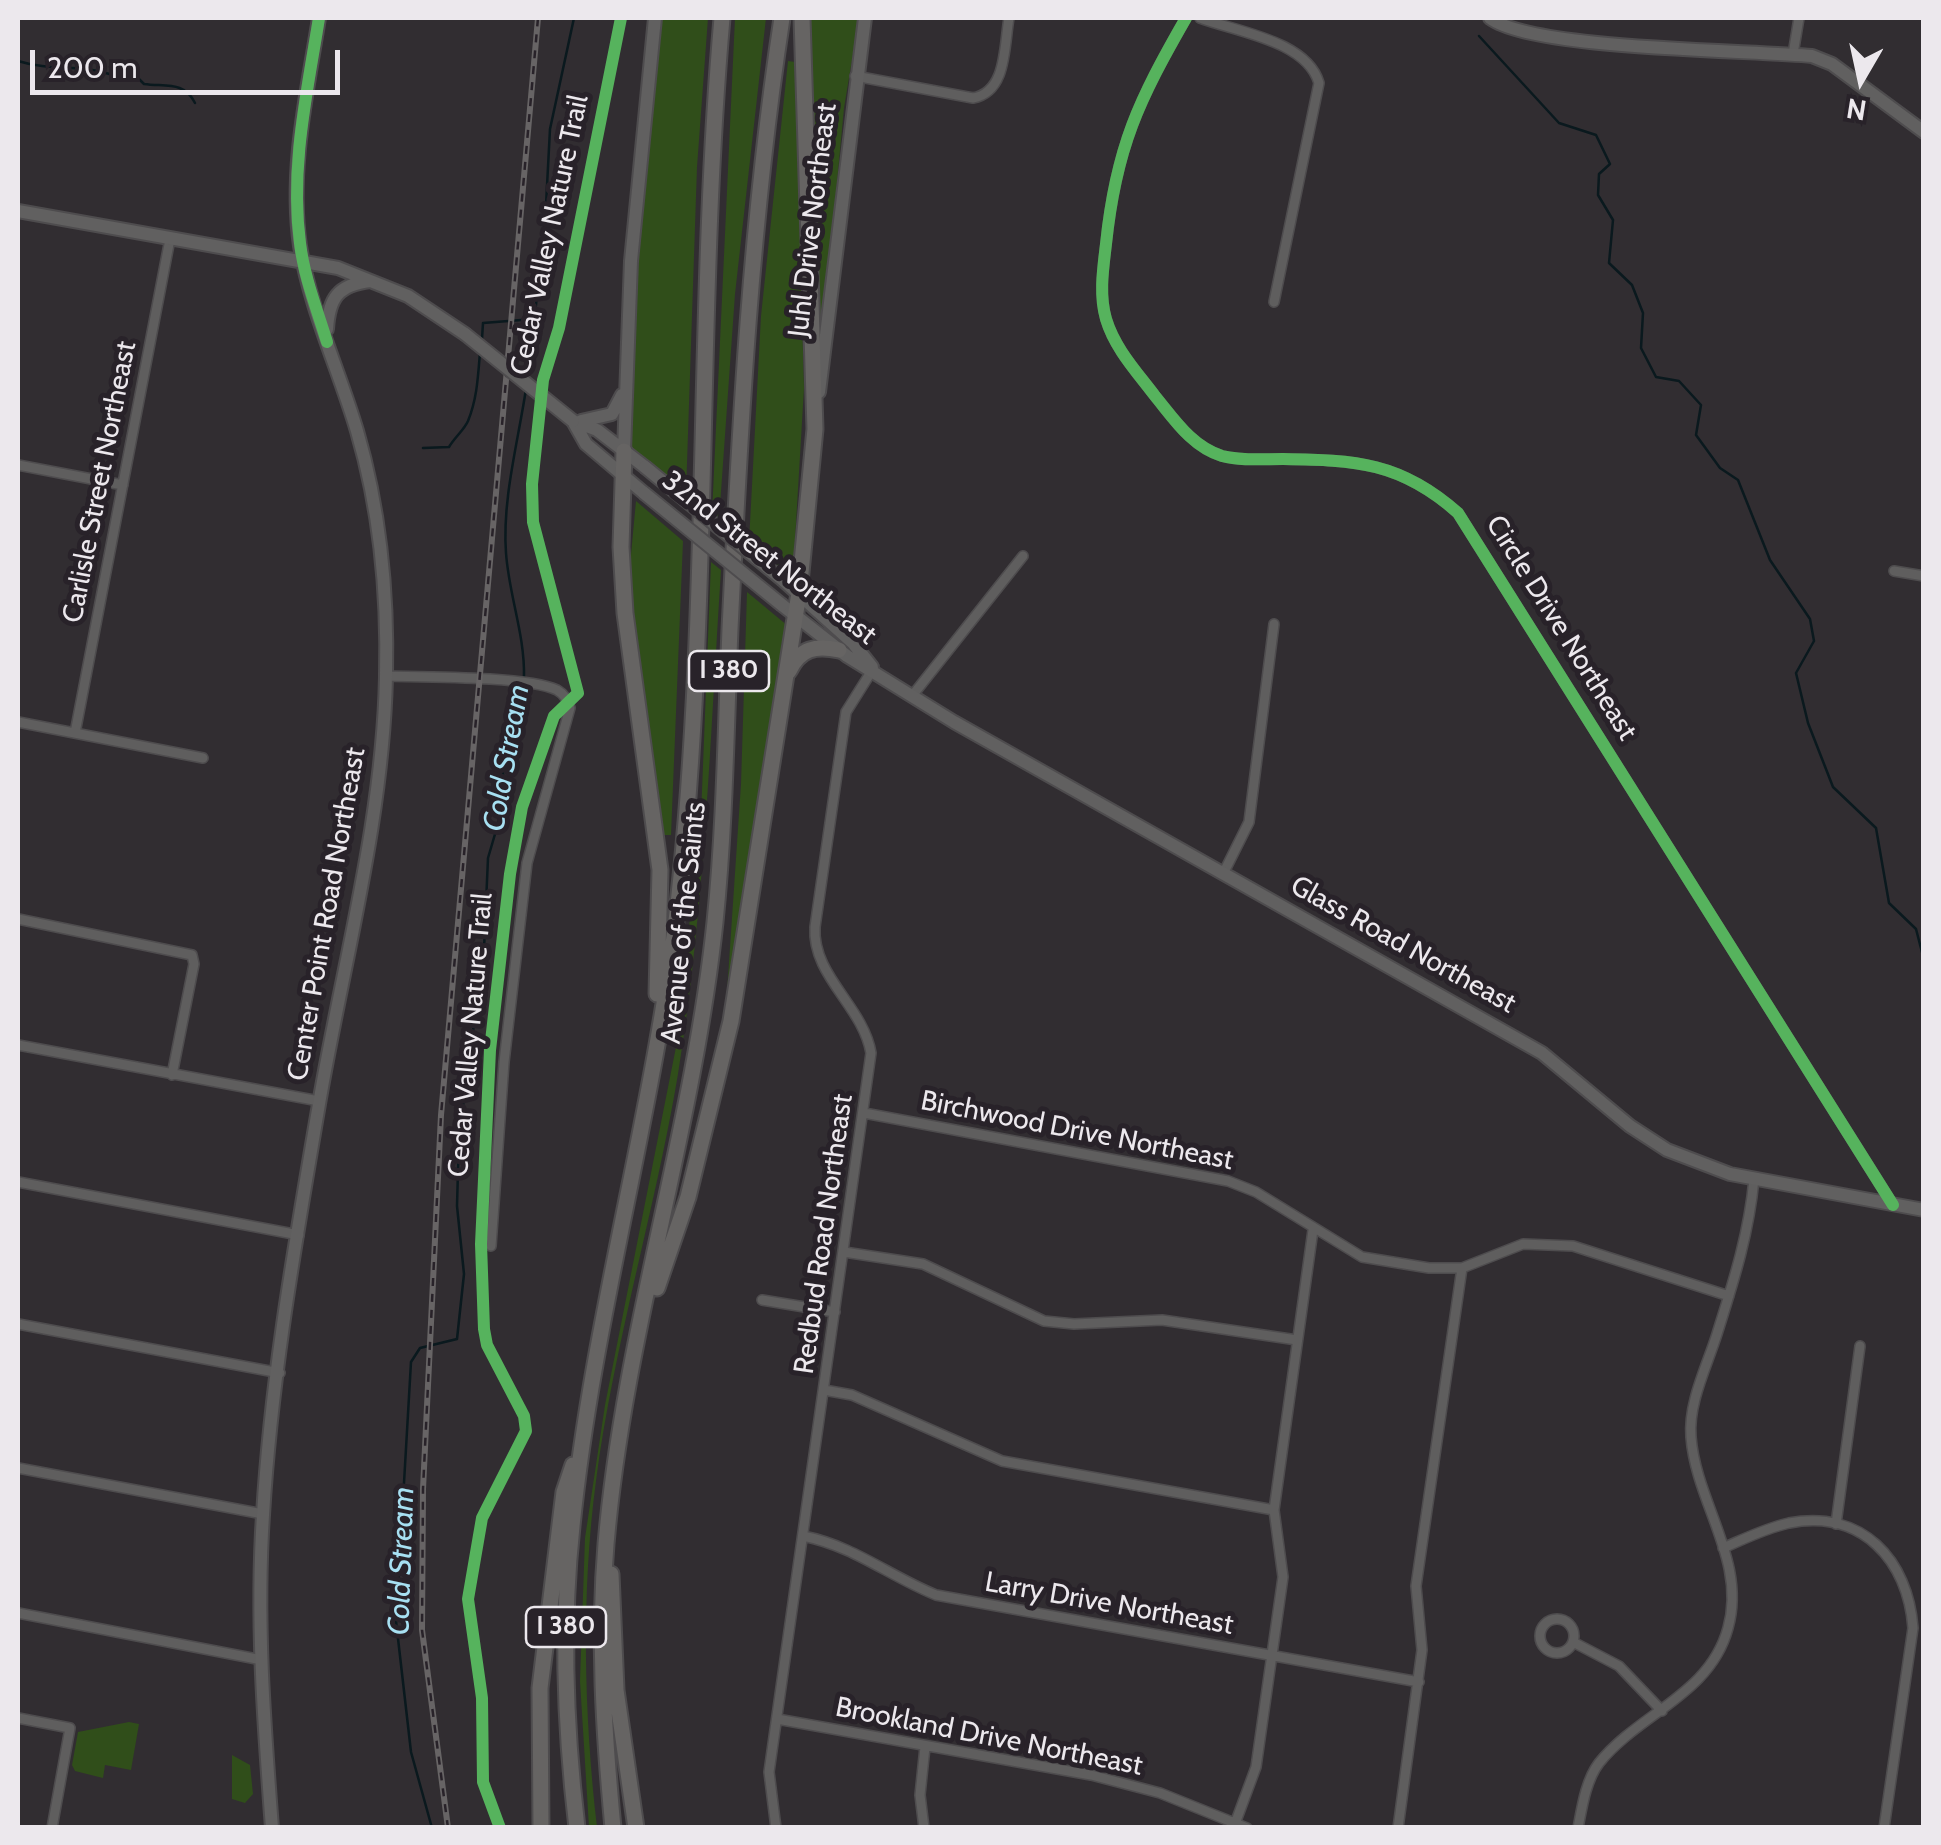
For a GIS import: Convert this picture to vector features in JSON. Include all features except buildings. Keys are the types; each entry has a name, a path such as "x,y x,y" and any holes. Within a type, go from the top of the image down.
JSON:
{"highway":[{"name":"Avenue of the Saints","path":"576,1828 568,1753 566,1618 585,1428 656,1058 686,823 722,18"},
{"name":"Avenue of the Saints","path":"613,1828 602,1673 606,1541 623,1418 696,1059 715,921 751,278 782,18"},
{"path":"643,1320 688,1198 730,1021 798,593 814,429 802,18"},
{"path":"624,451 625,612 660,870 656,1058"},
{"path":"787,674 804,651 839,650"},
{"path":"541,1828 540,1688 564,1492 585,1428"},
{"path":"606,1541 614,1601 616,1690 636,1828"}],"main road":[{"name":"Center Point Road Northeast","path":"272,1828 261,1716 263,1514 320,1101 374,810 386,676 384,604 374,506 356,430 303,261 298,162 318,18"},
{"path":"624,451 630,261 655,18"},
{"name":"Juhl Drive Northeast","path":"814,429 865,18"},
{"path":"1490,18 1518,30 1594,42 1793,54 1832,64 1924,132"},
{"name":"32nd Street Northeast","path":"18,211 303,261 374,280 428,308 573,421 586,444 795,617 839,650 873,669"},
{"path":"326,342 335,294 346,286 374,280"},
{"path":"573,421 612,414 624,382"},
{"name":"32nd Street Northeast","path":"573,421 590,426 624,451 784,580 854,643 873,669"},
{"name":"Glass Road Northeast","path":"873,669 912,696 1542,1053 1648,1140 1706,1168 1924,1210"}],"street":[{"path":"855,76 973,98 984,96 997,83 1010,18"},
{"name":"Circle Drive Northeast","path":"1186,18 1146,85 1113,184 1102,296 1106,318 1122,354 1181,428 1220,456 1382,466 1441,498 1458,513 1893,1205"},
{"path":"1200,18 1295,52 1314,65 1319,83 1274,302"},
{"path":"1793,54 1798,18"},
{"name":"Carlisle Street Northeast","path":"75,733 170,239"},
{"path":"18,465 123,485"},
{"path":"912,696 1023,556"},
{"path":"1894,571 1924,576"},
{"path":"1224,872 1249,822 1274,624"},
{"name":"Redbud Road Northeast","path":"776,1828 769,1772 872,1053 868,1036 824,966 814,939 846,712 873,669"},
{"path":"386,676 508,682 546,688 567,698 569,722 538,813 527,863 504,1062 491,1246"},
{"path":"18,722 203,758"},
{"path":"18,919 192,955 194,964 172,1075"},
{"path":"18,1045 320,1101"},
{"name":"Birchwood Drive Northeast","path":"864,1113 1228,1181 1256,1192 1362,1257 1429,1268 1462,1268 1523,1244 1548,1243 1573,1246 1729,1296"},
{"path":"1578,1828 1596,1766 1698,1681 1723,1643 1733,1588 1699,1479 1690,1432 1695,1403 1750,1218 1754,1180"},
{"path":"18,1182 299,1235"},
{"path":"1236,1821 1256,1767 1283,1577 1274,1510 1314,1230"},
{"path":"844,1252 923,1264 1044,1320 1074,1324 1162,1320 1297,1340"},
{"path":"1398,1828 1422,1650 1416,1586 1462,1268"},
{"path":"762,1300 835,1312"},
{"path":"18,1324 280,1373"},
{"path":"1836,1524 1860,1346"},
{"path":"824,1390 852,1395 1002,1461 1274,1510"},
{"path":"18,1468 263,1514"},
{"path":"1723,1548 1787,1524 1836,1524 1886,1550 1902,1574 1911,1598 1913,1628 1884,1828"},
{"name":"Larry Drive Northeast","path":"803,1536 861,1553 907,1584 936,1594 1419,1682"},
{"path":"18,1613 262,1660"},
{"path":"1573,1642 1619,1666 1662,1711"},
{"path":"18,1718 70,1728 52,1828"},
{"name":"Brookland Drive Northeast","path":"777,1719 1122,1783 1247,1828"},
{"path":"924,1828 920,1795 925,1747"}],"green space":[{"path":"661,18 708,18 697,167 686,493 627,445 644,173"},
{"path":"735,18 766,18 735,294 719,520 712,514"},
{"path":"809,18 859,18 844,108 822,341 818,342"},
{"path":"788,61 795,62 804,388 794,557 784,573 749,542 761,316"},
{"path":"636,501 683,541 671,835 664,835 631,619 629,576"},
{"path":"711,562 721,570 695,949 669,1125 613,1379 591,1523 586,1654 597,1827 589,1827 580,1681 585,1538 605,1405 676,1047 701,816"},
{"path":"747,592 788,626 782,642 764,782 726,1007 741,784"},
{"path":"129,1722 139,1724 131,1770 105,1765 103,1778 75,1771 72,1765 78,1732"},
{"path":"232,1755 250,1765 253,1794 245,1803 232,1799"}],"waterway":[{"name":"Cold Stream","path":"528,376 545,224 550,129 574,18"},
{"path":"1479,36 1559,123 1596,135 1610,164 1599,174 1598,195 1613,220 1609,263 1632,285 1643,313 1641,348 1656,377 1679,381 1701,405 1696,435 1720,468 1738,480 1770,560 1810,619 1814,641 1796,673 1808,723 1833,787 1876,828 1889,903 1916,929 1924,960"},
{"path":"18,61 174,86 185,91 195,103"},
{"path":"482,339 483,323 534,319"},
{"path":"423,448 449,447 466,424 475,396 480,352"},
{"name":"Cold Stream","path":"524,678 505,533 526,389"},
{"name":"Cold Stream","path":"432,1828 411,1752 396,1621 411,1362 420,1348 457,1339 464,1274 457,1206 459,1135 484,949 488,858 505,800 502,760 517,727 524,686"}],"railway":[{"path":"448,1828 422,1630 423,1489 441,1115 538,18"}],"cycle path":[{"path":"319,18 301,130 297,215 304,268 327,342"},
{"name":"Cedar Valley Nature Trail","path":"500,1828 483,1782 482,1698 468,1599 482,1518 526,1431 524,1416 487,1345 484,1329 481,1244 490,1050 510,874 522,807 554,716 578,693 533,522 532,484 543,380 559,328 621,18"},
{"path":"1186,18 1132,125 1116,179 1102,291 1106,319 1121,350 1177,423 1211,452 1237,459 1333,461 1376,467 1417,483 1458,513 1893,1205"}]}
